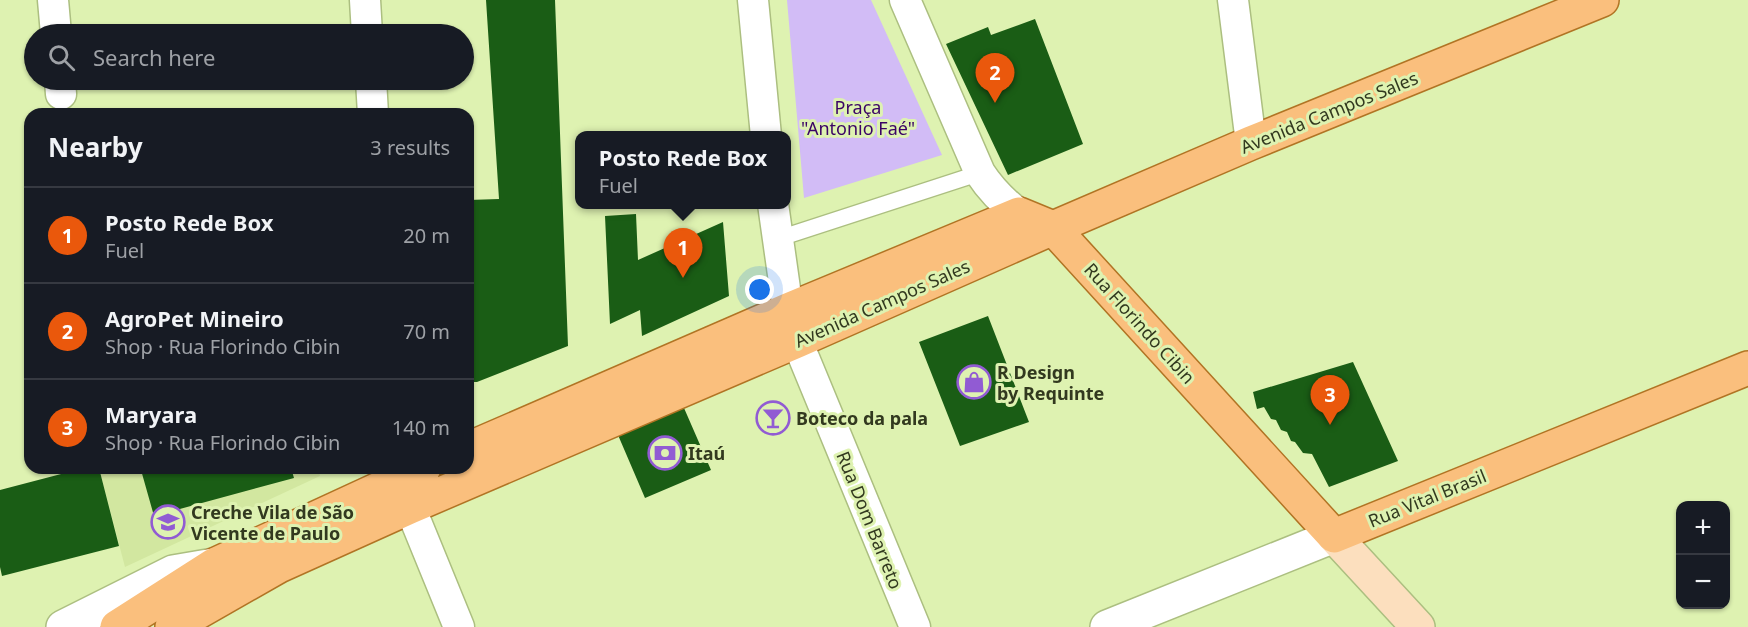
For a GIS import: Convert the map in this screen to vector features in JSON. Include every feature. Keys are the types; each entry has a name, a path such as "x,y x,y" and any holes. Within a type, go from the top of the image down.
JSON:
{"main road":[{"name":"Avenida Campos Sales","path":"474,457 797,341 1251,143 1602,0"},
{"name":"Avenida Campos Sales","path":"474,446 788,310 1019,214"},
{"name":"Rua Florindo Cibin","path":"1019,214 1053,228 1418,627"},
{"name":"Rua Vital Brasil","path":"1334,536 1748,368"},
{"name":"Avenida Campos Sales","path":"117,627 214,565 427,474"},
{"name":"Avenida Campos Sales","path":"172,627 279,566 408,481"}],"street":[{"path":"53,0 55,24"},
{"path":"365,0 366,24"},
{"path":"753,0 766,131"},
{"name":"Rua Florindo Cibin","path":"905,0 980,173 1000,200 1019,214"},
{"path":"1233,0 1251,143"},
{"path":"372,90 373,108"},
{"name":"Rua Dom Barreto","path":"774,209 788,310 797,341 915,627"},
{"path":"408,481 459,627"},
{"name":"Rua Vital Brasil","path":"1107,627 1334,536"},
{"path":"63,627 173,572 214,565"}],"lane":[{"path":"777,239 980,173"}],"shaded area":[{"name":"Creche Vila de São Vicente de Paulo","path":"101,474 320,474 320,476 125,567"}],"green space":[{"name":"Praça \"Antonio Faé\"","path":"787,0 871,0 942,155 804,198"}],"building":[{"path":"486,0 555,0 568,346 474,382 474,200 499,199"},
{"path":"1035,19 1083,144 1008,175 946,44 988,27 991,35"},
{"path":"636,214 638,260 723,222 729,296 642,336 640,310 610,324 605,216"},
{"name":"R Design by Requinte","path":"988,316 1029,422 960,446 919,342"},
{"path":"1353,362 1398,461 1329,487 1312,454 1303,453 1295,442 1291,441 1287,432 1281,430 1276,420 1271,419 1264,407 1257,409 1253,392"},
{"name":"Itaú","path":"684,408 711,470 645,498 618,435"},
{"path":"61,474 101,474 119,546 2,576 0,490"},
{"path":"142,474 293,474 294,478 154,516"}],"place":[{"name":"AgroPet Mineiro","path":"995,103"},
{"name":"Posto Rede Box","path":"683,278"},
{"name":"R Design by Requinte","path":"974,382"},
{"name":"Boteco da pala","path":"773,418"},
{"name":"Maryara","path":"1330,425"},
{"name":"Itaú","path":"665,453"},
{"name":"Creche Vila de São Vicente de Paulo","path":"168,522"}]}
